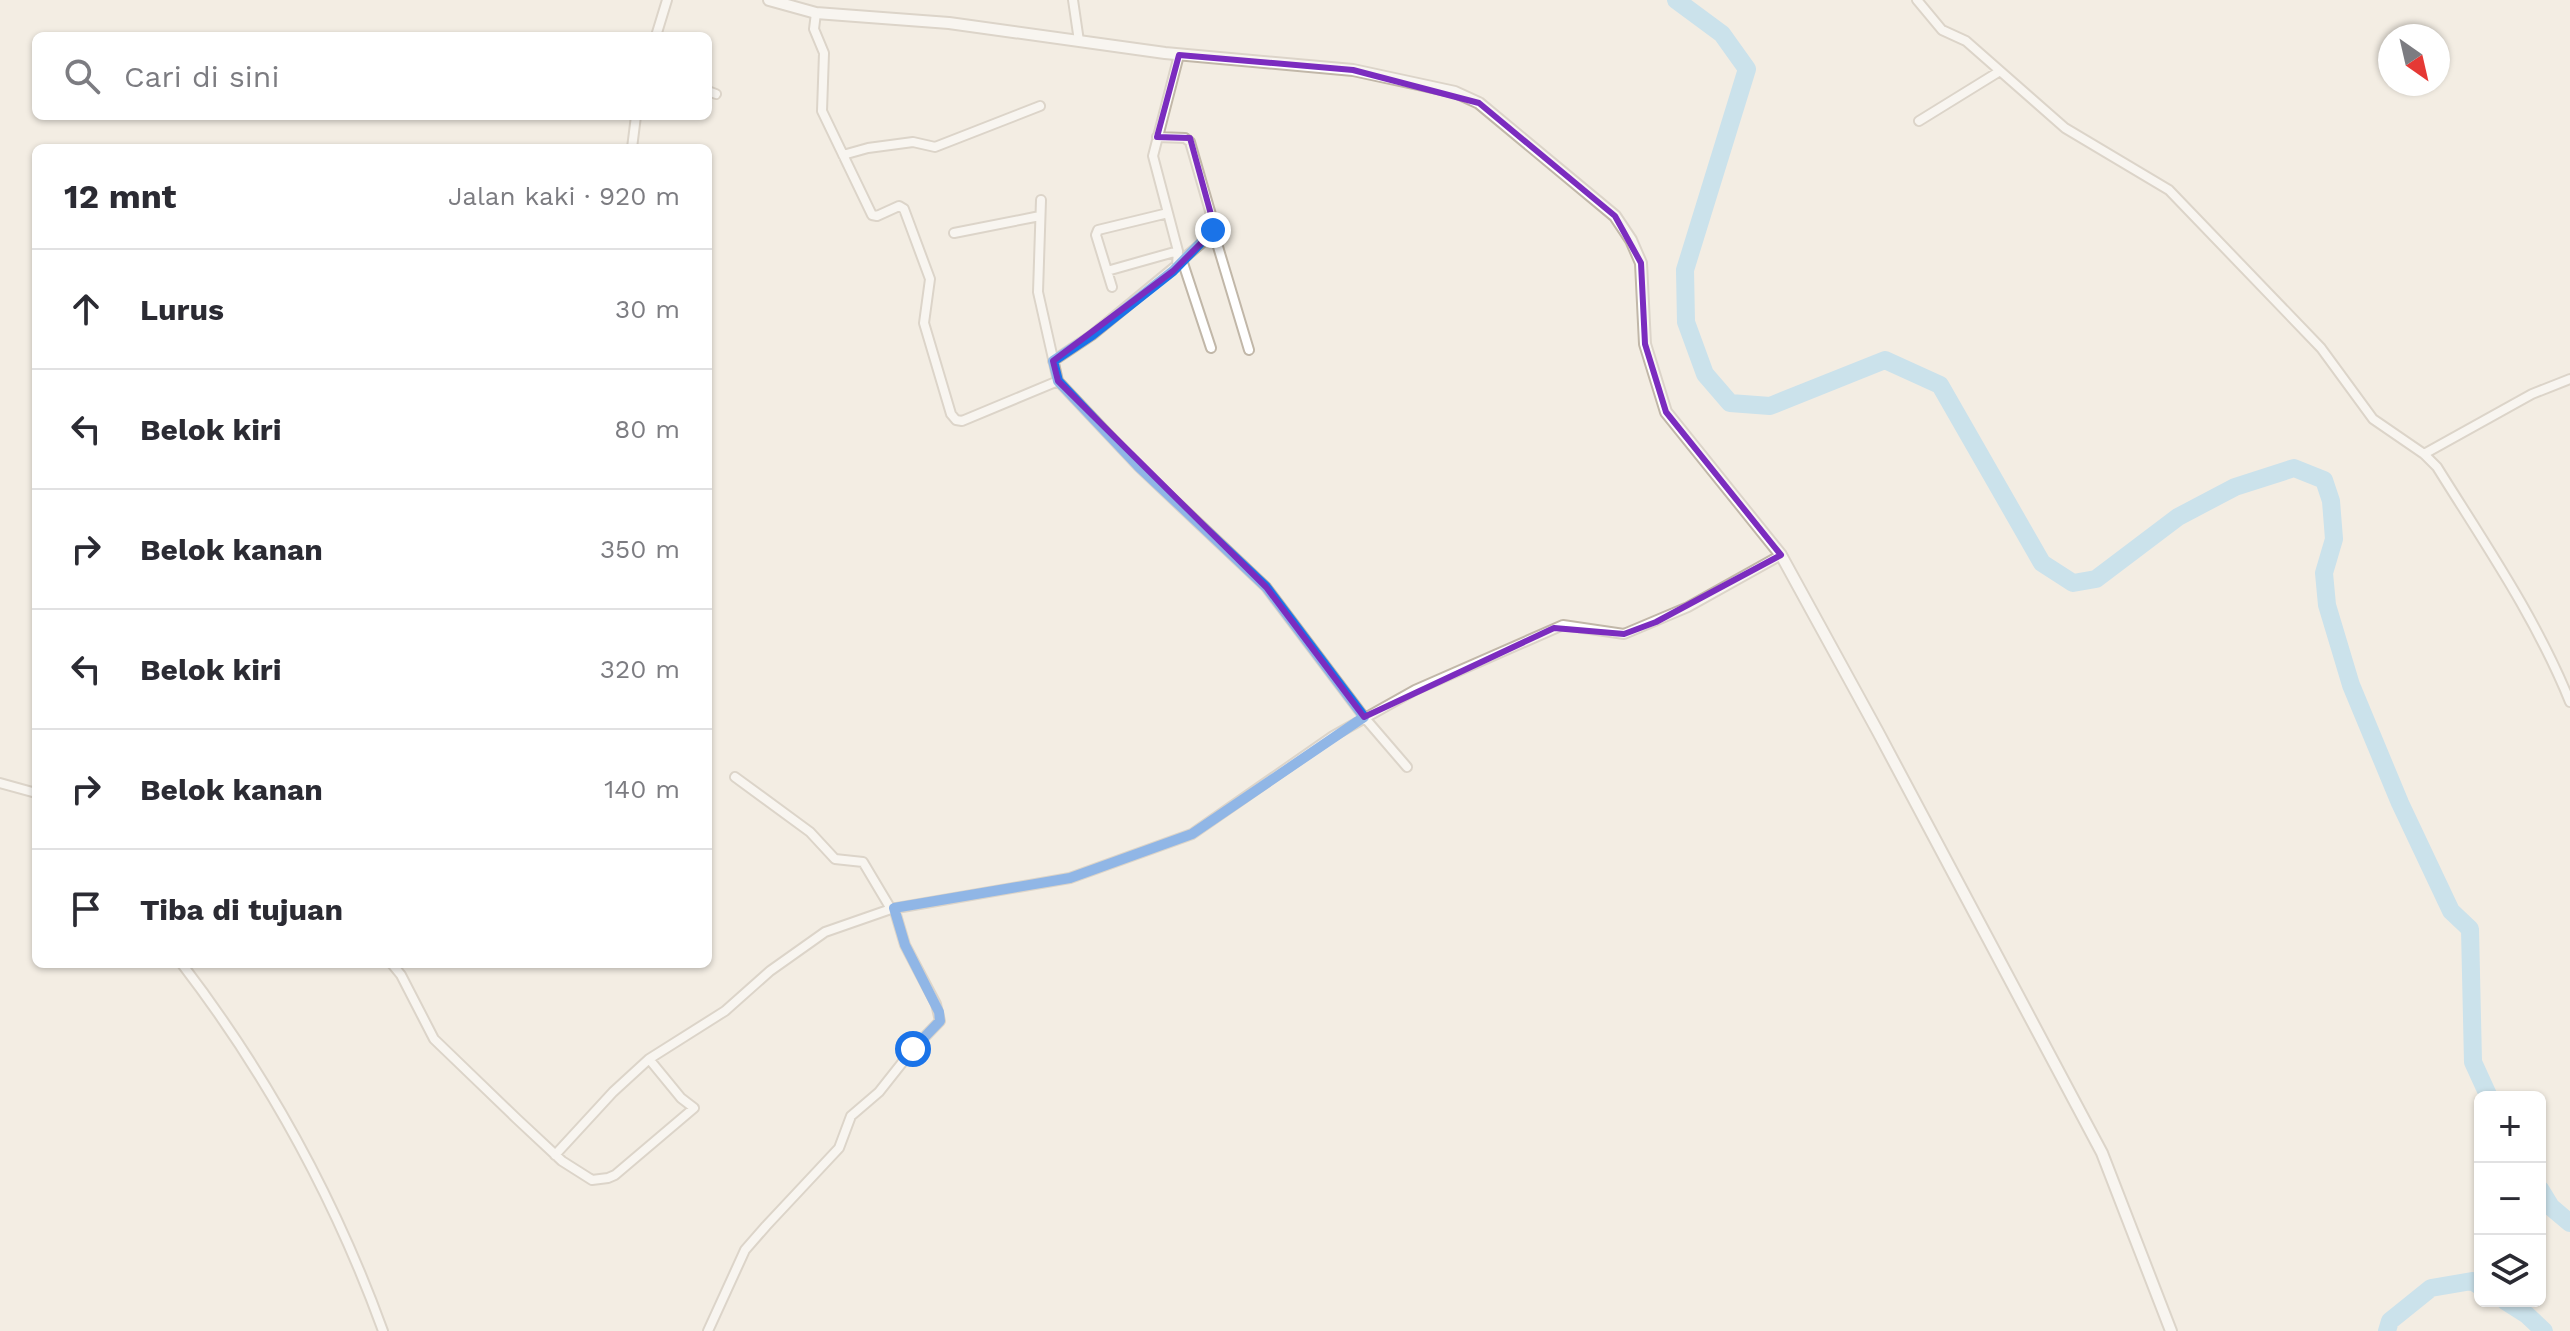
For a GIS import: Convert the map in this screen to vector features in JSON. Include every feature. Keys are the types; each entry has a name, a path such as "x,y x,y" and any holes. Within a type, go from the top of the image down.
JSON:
{"street":[{"path":"657,32 667,0"},
{"path":"769,0 816,13 949,23 1179,55 1353,70 1455,92 1479,103 1615,216 1641,263 1645,344 1666,412 1781,555 2102,1153 2171,1331"},
{"path":"1073,0 1079,41"},
{"path":"1917,0 1942,30 1966,41 2065,128 2169,190 2321,348 2373,419 2424,454 2437,467 2506,574 2557,670 2570,702"},
{"path":"816,13 814,29 824,53 822,111 874,216 899,206 904,209 930,279 924,323 951,414 962,421 1058,381"},
{"path":"1179,55 1157,137 1154,160 1179,262 1211,348"},
{"path":"1919,121 2000,71"},
{"path":"843,155 913,142 935,147 1040,106"},
{"path":"632,144 636,120"},
{"path":"1157,137 1185,138 1191,144 1249,350"},
{"path":"1041,200 1038,292 1058,381 1139,467 1266,587 1364,717 1407,767"},
{"path":"1112,287 1096,235 1098,230 1168,213"},
{"path":"954,233 1040,216"},
{"path":"1053,361 1092,335 1173,271 1213,230"},
{"path":"1107,271 1178,251"},
{"path":"2424,454 2532,394 2570,379"},
{"path":"555,1155 599,1106 649,1059 725,1011 770,971 825,932 893,908 1070,878 1192,834 1364,717 1415,690 1563,625 1624,634 1721,590 1781,555"},
{"path":"708,1331 745,1250 839,1148 851,1116 879,1092 940,1021 936,1004 905,945 893,908 863,862 835,859 810,832 735,777"},
{"path":"0,783 32,792"},
{"path":"185,968 292,1129 360,1272 383,1331"},
{"path":"395,968 434,1039 555,1155 592,1180 615,1175 694,1108 681,1098 649,1059"}],"highlighted area":[{"path":"1179,55 1353,70 1479,103 1615,216 1641,263 1645,344 1666,412 1781,555 1656,622 1624,634 1554,628 1364,717 1266,587 1058,381 1053,361 1173,271 1215,229 1190,138 1157,137"}],"waterway":[{"path":"1676,0 1722,34 1747,69 1685,270 1686,322 1705,374 1730,403 1770,406 1885,360 1940,385 2042,563 2073,583 2096,579 2178,517 2235,487 2294,468 2324,480 2331,501 2334,539 2324,573 2327,605 2351,685 2400,803 2451,911 2470,929 2473,1062 2486,1091"},
{"path":"2546,1199 2570,1223"},
{"path":"2387,1331 2390,1321 2431,1288 2474,1282"},
{"path":"2514,1307 2544,1331"}],"route":[{"path":"913,1049 940,1021 939,1012 905,945 894,908 1070,878 1192,834 1364,717 1266,587 1139,467 1058,381 1053,361 1092,335 1173,271 1213,230"}]}
